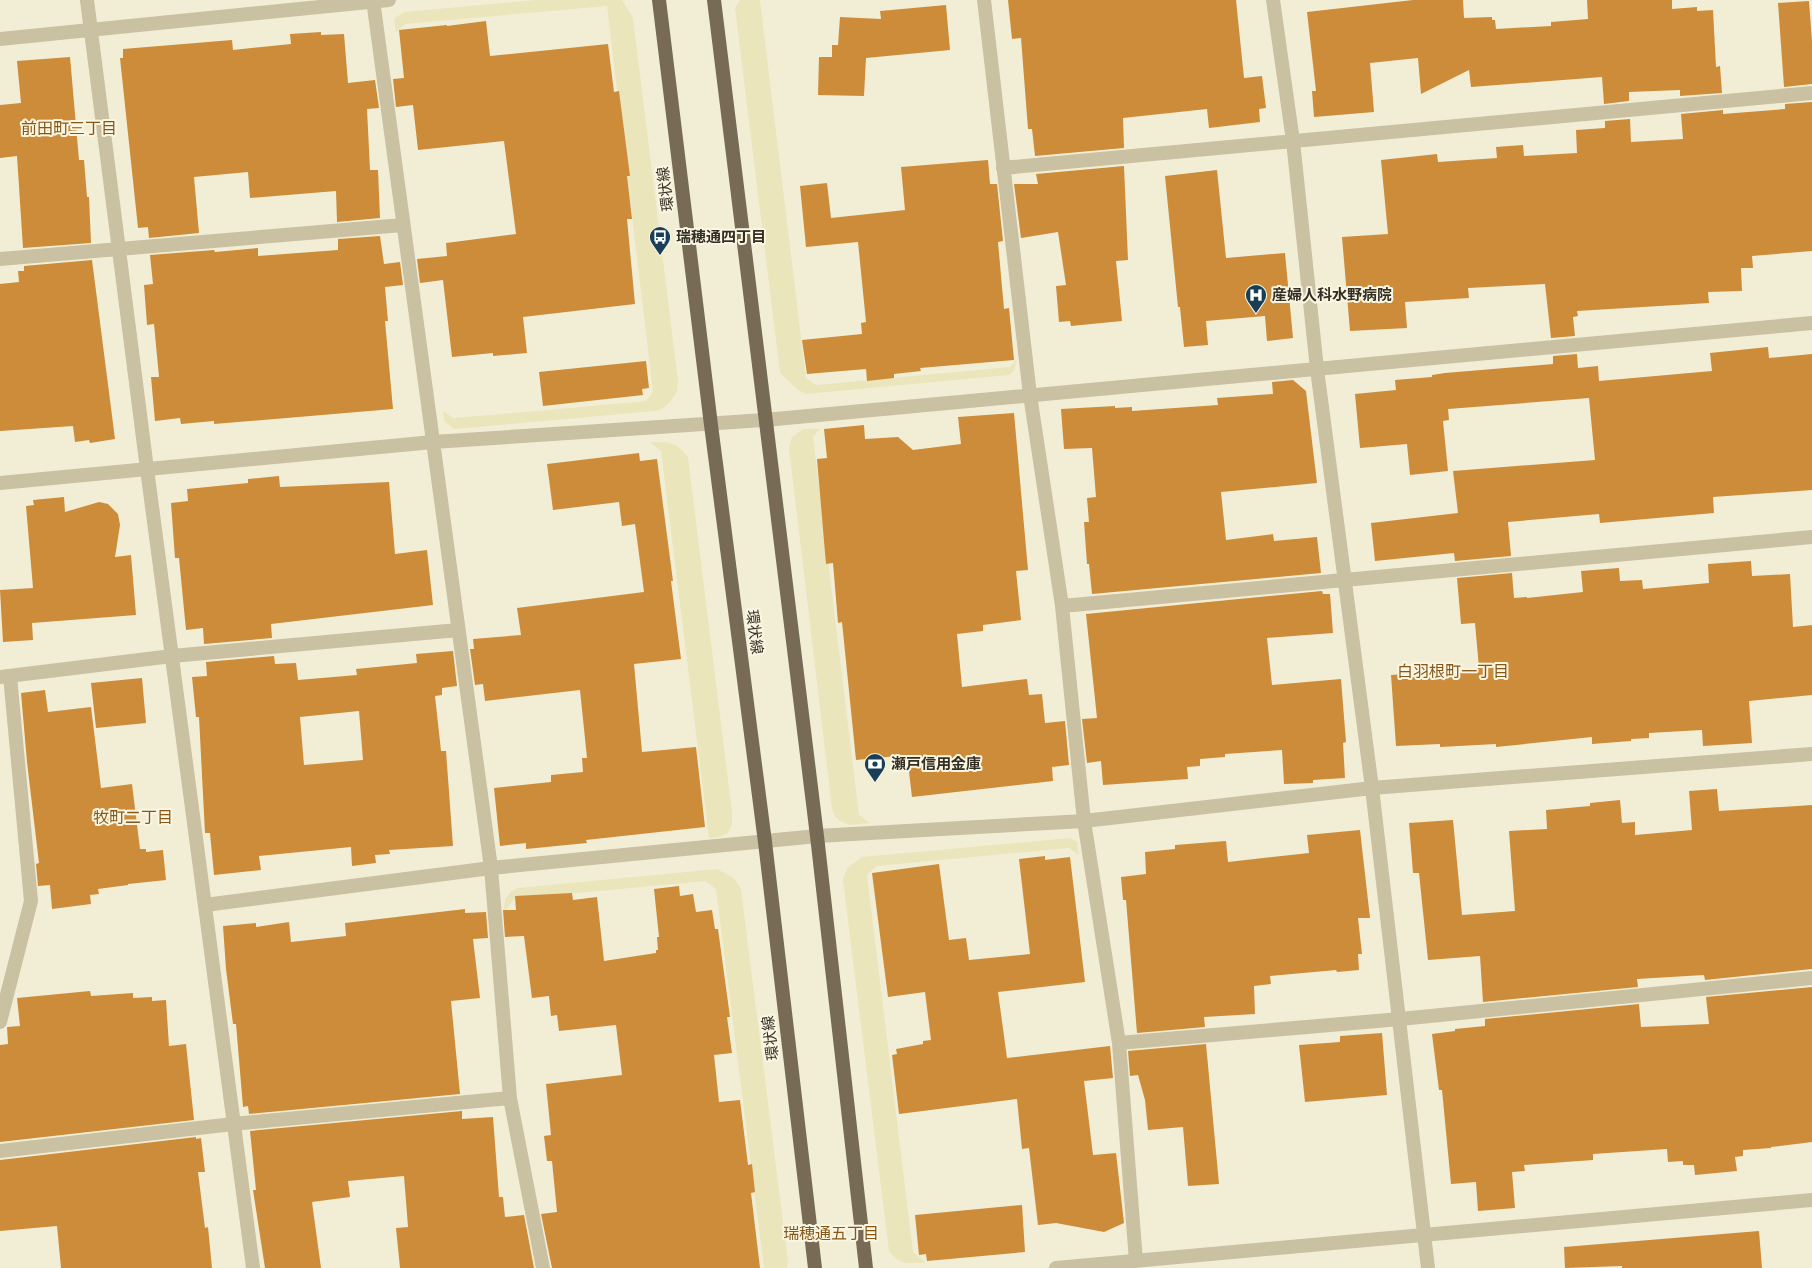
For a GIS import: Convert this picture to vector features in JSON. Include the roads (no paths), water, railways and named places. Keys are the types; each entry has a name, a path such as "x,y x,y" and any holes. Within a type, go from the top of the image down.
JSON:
{"main road":[{"name":"環状線","path":"659,0 710,425 765,842 815,1268"},
{"path":"714,0 817,836 866,1268"}],"street":[{"path":"88,0 147,469 253,1268"},
{"path":"0,39 389,0"},
{"path":"984,0 1030,395 1062,606 1084,821 1119,1043 1136,1260"},
{"path":"1273,0 1293,141 1317,369 1372,788 1428,1268"},
{"path":"373,1 491,868 510,1098 543,1268"},
{"path":"1003,168 1812,93"},
{"path":"0,259 403,225"},
{"path":"0,484 433,442 710,425 1812,323"},
{"path":"1062,606 1812,537"},
{"path":"0,1022 31,901 5,676 172,656 458,630"},
{"path":"205,905 491,868 817,836 1084,821 1372,788 1812,754"},
{"path":"1119,1043 1400,1019 1812,978"},
{"path":"0,1151 234,1124 510,1098"},
{"path":"1056,1268 1136,1260 1183,1262 1424,1235 1812,1200"}],"place":[{"name":"瑞穂通四丁目","path":"660,256"},
{"name":"産婦人科水野病院","path":"1256,314"},
{"name":"瀬戸信用金庫","path":"875,783"}],"district":[{"name":"前田町三丁目","path":"69,129"},
{"name":"白羽根町一丁目","path":"1453,672"},
{"name":"牧町二丁目","path":"133,818"},
{"name":"瑞穂通五丁目","path":"831,1234"}]}
